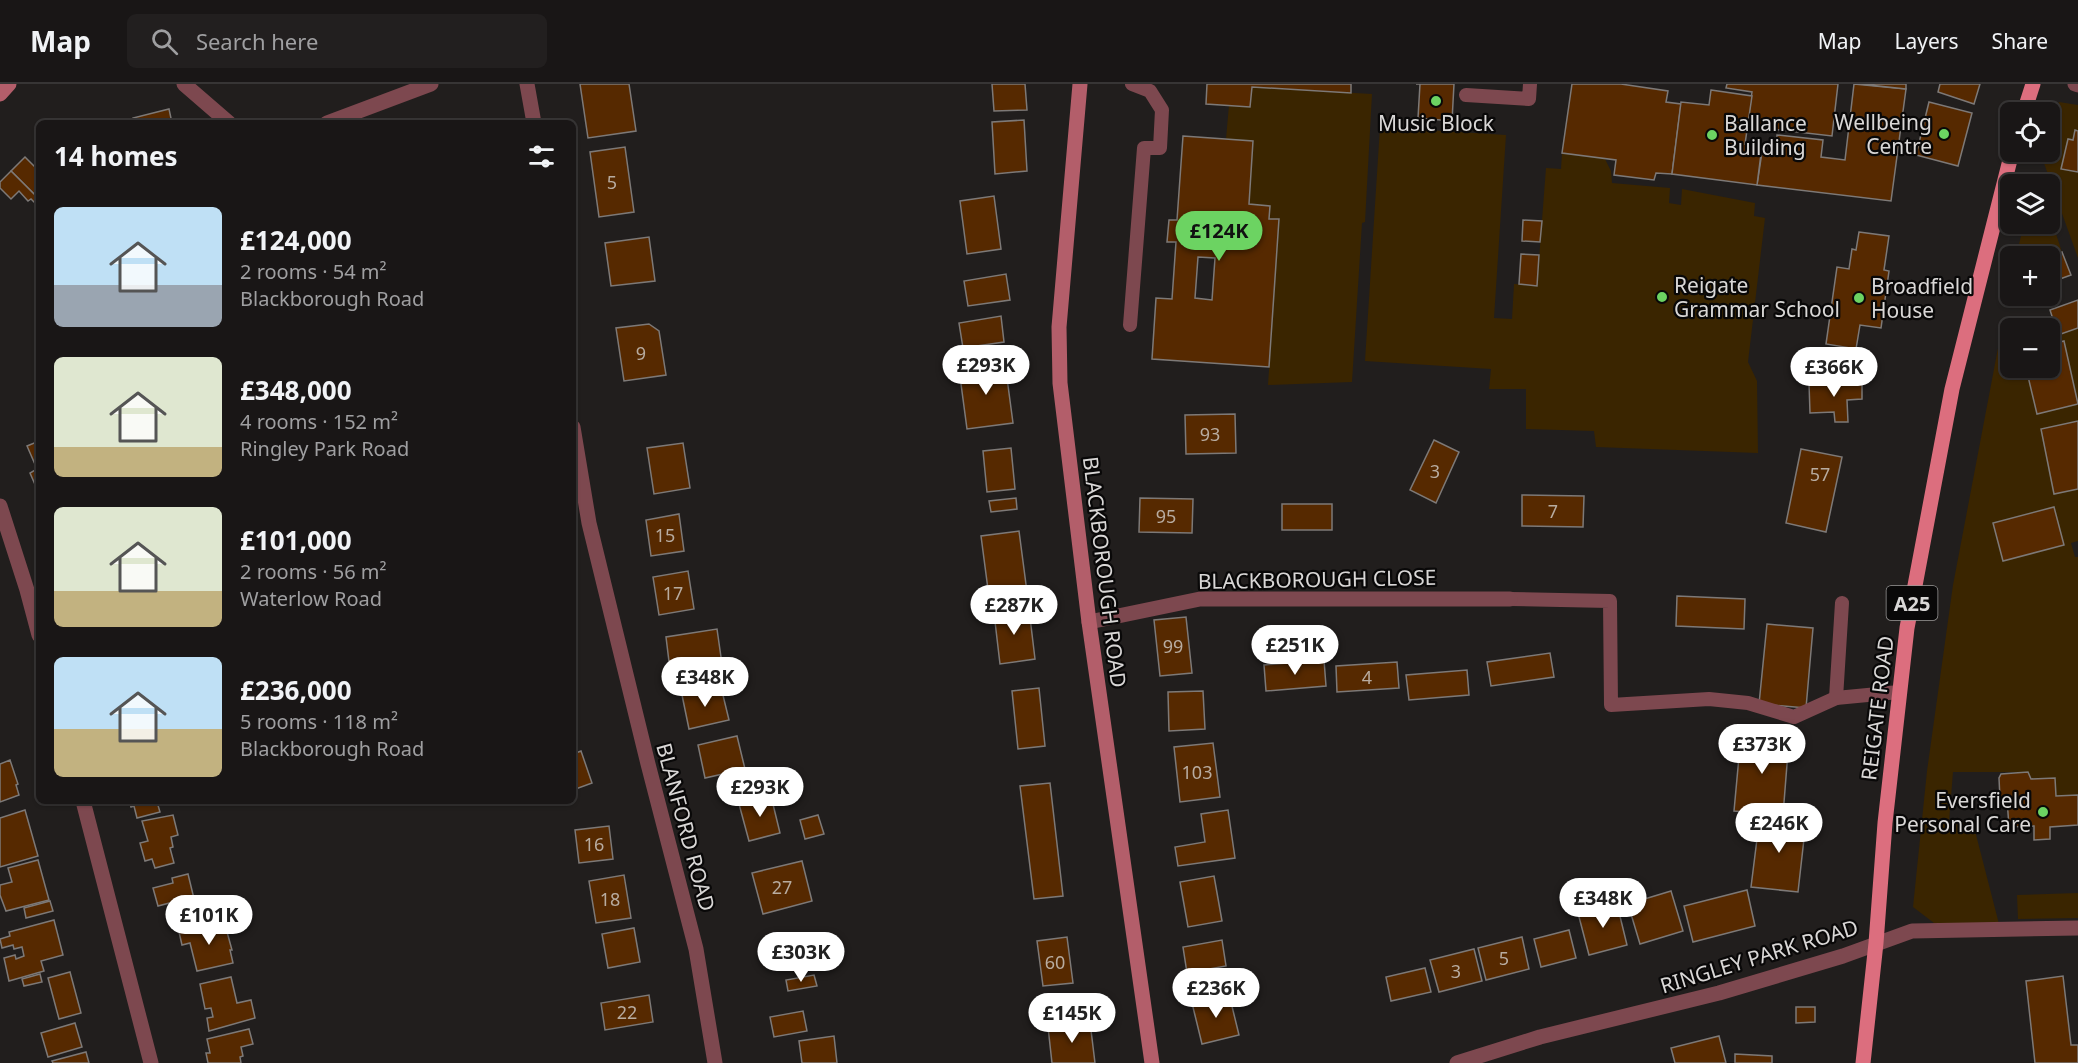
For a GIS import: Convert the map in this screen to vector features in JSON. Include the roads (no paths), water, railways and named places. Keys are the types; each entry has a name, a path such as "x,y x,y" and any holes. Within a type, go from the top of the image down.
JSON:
{"main road":[{"path":"0,94 9,84"},
{"name":"BLACKBOROUGH ROAD","path":"1080,84 1059,327 1060,383 1089,622 1152,1063"},
{"path":"2027,102 2032,84"},
{"name":"REIGATE ROAD","path":"1863,1063 1876,943 1885,823 1907,628 1952,389 2009,162"}],"street":[{"path":"184,84 226,120"},
{"path":"335,120 431,84"},
{"path":"527,84 533,120"},
{"name":"BLANFORD ROAD","path":"576,444 589,523 696,949 715,1063"},
{"path":"0,506 36,624"},
{"name":"BLACKBOROUGH CLOSE","path":"1089,622 1200,598 1510,599"},
{"path":"84,804 151,1063"},
{"name":"RINGLEY PARK ROAD","path":"1457,1063 1540,1037 1719,993 1843,956 1912,931 2078,928"}],"lane":[{"path":"1130,325 1144,148 1160,148 1162,110 1150,91 1132,84"},
{"path":"1466,95 1529,99 1530,84"},
{"path":"1510,599 1610,601 1611,705 1708,699 1748,703 1794,717 1836,698 1899,692"},
{"path":"1836,698 1842,603"}],"place":[{"name":"Music Block","path":"1436,101"},
{"name":"Wellbeing Centre","path":"1944,134"},
{"name":"Ballance Building","path":"1712,135"},
{"name":"Reigate Grammar School","path":"1662,297"},
{"name":"Broadfield House","path":"1859,298"},
{"name":"Eversfield Personal Care","path":"2043,812"}]}
